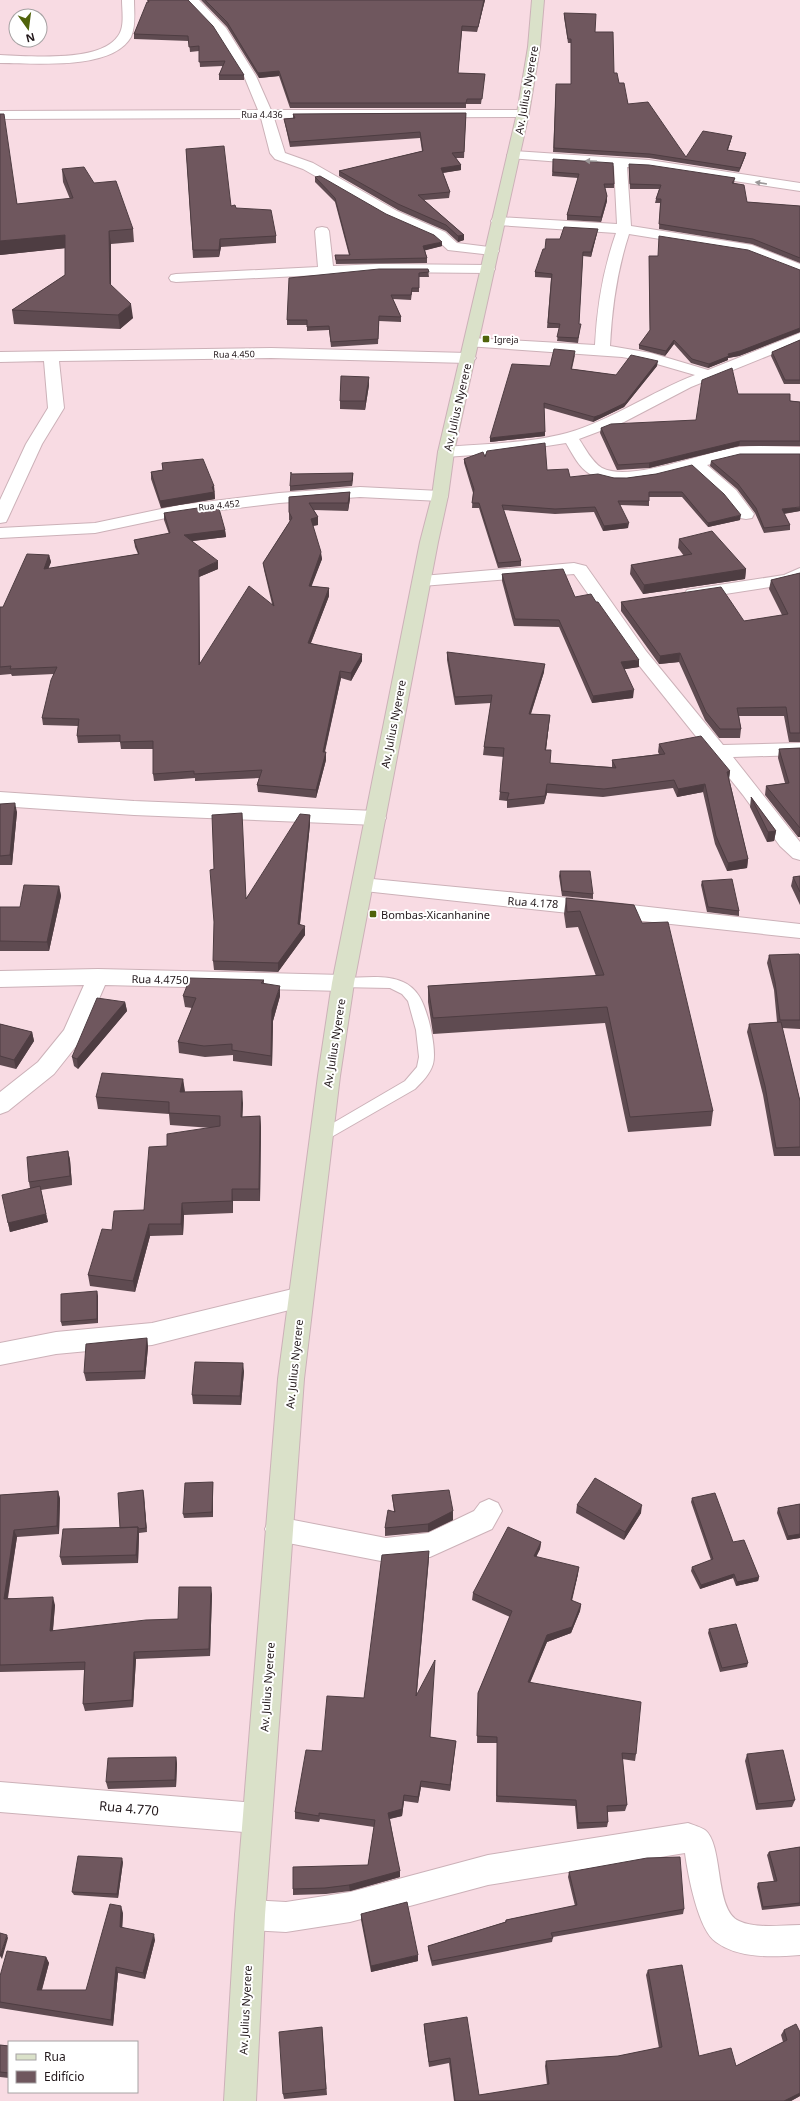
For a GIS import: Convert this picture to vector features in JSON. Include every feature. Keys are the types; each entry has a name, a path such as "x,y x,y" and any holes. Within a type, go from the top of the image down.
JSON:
{"main road":[{"name":"Av. Julius Nyerere","path":"240,2101 250,1915 278,1529 291,1379 321,1137 343,983 376,818 388,744 440,496 446,452 523,112 534,48 538,0"}],"street":[{"path":"0,59 84,58 104,53 114,47 125,37 128,0"},
{"path":"192,0 220,28 250,76 258,93 277,153 280,156 308,166 392,214 440,235 453,248 492,251"},
{"name":"Rua 4.436","path":"0,115 523,112"},
{"path":"514,155 690,169 759,182 800,187"},
{"path":"602,348 604,310 613,262 624,229 625,218 620,163"},
{"path":"498,221 624,229 703,240 745,248 800,269"},
{"path":"322,231 326,270"},
{"path":"176,278 326,270 437,267 488,269"},
{"path":"446,452 502,448 570,437 618,418 709,375 800,338"},
{"name":"Rua 4.450","path":"0,357 602,348 664,359 709,375"},
{"path":"0,518 34,444 56,408 50,356"},
{"path":"570,437 587,463 596,472 615,476 649,474 739,452 800,452"},
{"path":"696,463 730,494 746,514"},
{"name":"Rua 4.452","path":"0,533 95,528 180,510 279,498 360,492 440,496"},
{"path":"422,581 578,568 613,605 717,751 750,790 787,841 800,854"},
{"path":"676,596 789,579 800,573"},
{"path":"717,751 800,749"},
{"path":"0,799 134,808 376,818"},
{"name":"Rua 4.178","path":"362,885 576,906 800,931"},
{"path":"0,1105 46,1068 73,1034 98,977"},
{"name":"Rua 4.4750","path":"0,979 98,977 343,983"},
{"path":"0,1354 56,1343 152,1334 301,1297"},
{"path":"278,1529 386,1550 430,1545 483,1520 489,1511"},
{"name":"Rua 4.770","path":"0,1797 257,1818"},
{"path":"250,1915 286,1917 350,1907 488,1870 688,1838 695,1841 699,1848 715,1916 726,1931 747,1938 800,1940"}],"lane":[{"path":"321,1137 410,1085 421,1075 426,1062 426,1049 416,1004 410,994 398,985 391,983 343,983"}],"building":[{"path":"148,0 188,0 213,26 244,75 219,75 225,61 199,62 199,46 189,47 188,36 134,34 147,2 149,2"},
{"path":"205,0 484,0 478,27 462,26 458,73 485,74 482,99 467,99 466,103 290,103 279,71 258,73 227,22"},
{"path":"564,13 596,14 595,32 613,32 614,73 617,73 619,83 624,83 628,104 648,102 686,157 703,131 732,136 727,150 746,153 740,168 650,154 554,148 556,84 571,84 571,39 568,39"},
{"path":"466,113 464,152 452,153 461,165 441,168 450,192 418,195 464,235 458,236 446,225 398,204 339,171 423,151 420,132 290,142 284,119 295,118 293,114"},
{"path":"0,114 4,114 17,204 73,198 62,169 84,167 94,183 116,181 133,229 109,231 110,284 131,304 118,315 12,310 65,275 65,235 0,241"},
{"path":"224,146 231,206 235,205 236,208 271,210 276,236 220,239 219,250 193,250 186,149"},
{"path":"553,159 613,163 614,184 604,184 607,196 601,217 567,215 579,174 553,172"},
{"path":"629,164 649,165 735,178 732,183 744,185 747,202 800,206 800,258 753,239 659,224 661,199 656,199 661,185 630,184"},
{"path":"320,176 386,214 434,235 442,242 423,246 427,258 336,260 335,255 350,255 335,198 315,177"},
{"path":"564,227 598,229 591,252 583,252 579,324 581,324 578,338 557,337 560,324 548,323 552,274 535,272 543,249 545,249 546,239 560,239"},
{"path":"659,236 748,250 800,270 800,328 740,351 728,354 729,356 709,364 692,359 674,340 666,351 639,345 650,330 649,256 658,256"},
{"path":"379,269 428,269 429,272 419,273 419,288 412,288 411,295 391,295 401,317 379,316 378,339 331,342 329,326 307,327 307,320 287,320 289,278"},
{"path":"800,340 800,380 785,380 772,352"},
{"path":"554,349 575,351 571,369 616,375 631,355 658,361 625,403 600,415 594,417 544,403 545,432 490,438 512,364 550,366"},
{"path":"732,368 738,394 790,394 790,401 800,402 800,441 740,441 649,463 618,465 601,428 611,424 696,420 702,380"},
{"path":"341,376 369,377 365,401 340,401"},
{"path":"545,443 547,470 568,469 570,477 598,474 614,478 627,478 656,474 692,465 724,494 741,515 708,523 682,492 649,492 649,501 618,501 629,523 604,526 595,507 555,509 502,505 521,561 498,563 479,503 472,503 474,489 464,459 483,452 485,457 487,451"},
{"path":"740,454 800,454 800,507 782,509 790,525 764,528 756,508 738,484 711,461"},
{"path":"203,459 214,486 212,487 214,492 160,501 151,472 163,470 162,463"},
{"path":"291,472 291,474 353,473 352,481 290,486"},
{"path":"350,492 348,503 309,503 318,517 311,519 321,552 309,586 329,588 308,643 362,654 351,673 340,671 323,752 326,752 316,790 257,785 262,770 194,774 194,771 153,774 153,741 120,742 120,735 77,736 79,719 42,718 51,680 57,667 10,669 11,666 0,667 0,607 3,607 27,554 49,555 44,569 139,554 134,540 170,533 164,513 218,505 225,530 184,535 218,561 199,570 199,665 249,586 274,606 263,563 292,518 289,512 289,497"},
{"path":"712,531 746,569 644,585 631,565 692,554 679,539"},
{"path":"563,569 575,597 591,594 639,660 621,662 634,690 593,696 559,620 515,619 502,574"},
{"path":"800,573 800,733 790,733 786,707 737,708 741,729 720,729 706,712 680,653 660,656 621,602 721,587 744,621 788,614 771,580"},
{"path":"447,652 545,664 529,714 550,715 545,750 551,750 550,763 616,768 612,760 665,754 659,744 701,736 730,771 727,772 748,859 728,863 716,836 705,784 678,789 674,780 604,789 547,784 545,796 507,800 509,793 500,792 504,748 484,747 492,695 455,697"},
{"path":"800,748 800,828 766,786 789,783 779,749"},
{"path":"751,797 776,831 768,832"},
{"path":"15,803 10,855 0,856 0,804"},
{"path":"242,813 246,899 300,814 310,815 298,924 305,926 278,963 213,961 214,922 210,870 214,869 212,815"},
{"path":"560,871 590,871 593,894 562,891"},
{"path":"800,876 800,892 793,877"},
{"path":"732,879 739,911 708,907 702,881"},
{"path":"24,885 59,886 47,942 0,941 0,907 20,907"},
{"path":"566,898 634,905 642,923 668,922 713,1111 630,1117 607,1007 433,1018 428,986 604,975 580,911 567,912"},
{"path":"799,954 800,1020 780,1020 775,982 769,955"},
{"path":"190,978 264,980 261,983 280,986 272,1010 271,1056 232,1050 232,1044 204,1046 178,1042 196,998 183,996"},
{"path":"97,998 125,1002 77,1059 72,1057"},
{"path":"781,1022 800,1101 800,1147 776,1148 765,1086 749,1024"},
{"path":"0,1024 32,1032 14,1060 0,1056"},
{"path":"102,1073 183,1079 180,1092 242,1091 241,1117 260,1116 259,1189 232,1189 232,1201 182,1203 181,1224 149,1224 133,1281 88,1275 102,1229 112,1230 114,1211 144,1210 149,1147 167,1146 167,1134 220,1126 220,1116 169,1113 169,1102 96,1097"},
{"path":"68,1151 70,1176 29,1182 27,1157"},
{"path":"40,1186 46,1214 8,1223 2,1195"},
{"path":"97,1291 97,1319 61,1322 61,1294"},
{"path":"147,1338 144,1371 84,1373 86,1344"},
{"path":"195,1362 243,1363 240,1396 192,1395"},
{"path":"595,1478 642,1505 625,1532 577,1505"},
{"path":"213,1482 212,1512 183,1514 185,1483"},
{"path":"143,1490 146,1528 120,1528 118,1493"},
{"path":"449,1490 453,1511 428,1524 385,1528 388,1510 395,1512 392,1495"},
{"path":"58,1491 57,1526 14,1530 4,1599 53,1597 50,1631 146,1620 178,1619 179,1587 211,1587 209,1649 134,1652 132,1700 83,1704 85,1662 0,1665 0,1495"},
{"path":"715,1493 733,1542 744,1540 759,1577 737,1582 734,1574 701,1585 692,1567 713,1559 692,1498"},
{"path":"800,1504 800,1534 788,1536 778,1508"},
{"path":"138,1527 136,1555 60,1557 63,1529"},
{"path":"508,1527 541,1542 534,1556 579,1567 571,1600 581,1604 572,1627 547,1635 528,1682 641,1702 636,1754 622,1753 627,1805 607,1806 608,1822 578,1823 576,1800 497,1796 497,1737 477,1736 478,1693 512,1611 473,1593"},
{"path":"429,1551 416,1696 435,1660 430,1737 456,1741 450,1785 421,1781 418,1797 404,1795 402,1809 388,1813 400,1871 349,1885 325,1888 293,1889 293,1867 368,1865 375,1820 319,1813 319,1816 295,1812 306,1750 322,1751 327,1696 364,1698 382,1555"},
{"path":"736,1624 748,1663 722,1668 709,1629"},
{"path":"783,1750 795,1800 758,1804 747,1754"},
{"path":"176,1757 175,1780 106,1782 108,1758"},
{"path":"800,1847 800,1903 763,1907 758,1883 777,1881 769,1852"},
{"path":"78,1856 122,1858 117,1894 72,1892"},
{"path":"680,1857 684,1909 551,1933 553,1938 432,1961 428,1946 506,1922 506,1920 577,1905 569,1872 647,1858"},
{"path":"407,1902 418,1955 371,1966 361,1914"},
{"path":"110,1904 121,1906 120,1927 154,1934 143,1973 116,1967 111,2020 0,2002 0,1976 7,1951 46,1957 37,1990 86,1990"},
{"path":"0,1933 7,1935 0,1956"},
{"path":"682,1965 699,2056 731,2048 736,2066 787,2040 784,2030 796,2024 800,2032 800,2093 784,2101 455,2101 450,2058 429,2062 424,2024 467,2017 479,2095 549,2084 546,2061 618,2056 662,2047 648,1970"},
{"path":"322,2027 326,2089 283,2094 279,2032"},
{"path":"0,2045 8,2046 8,2073 0,2072"}],"place":[{"name":"Igreja","path":"486,339"},
{"name":"Bombas-Xicanhanine","path":"373,914"}]}
